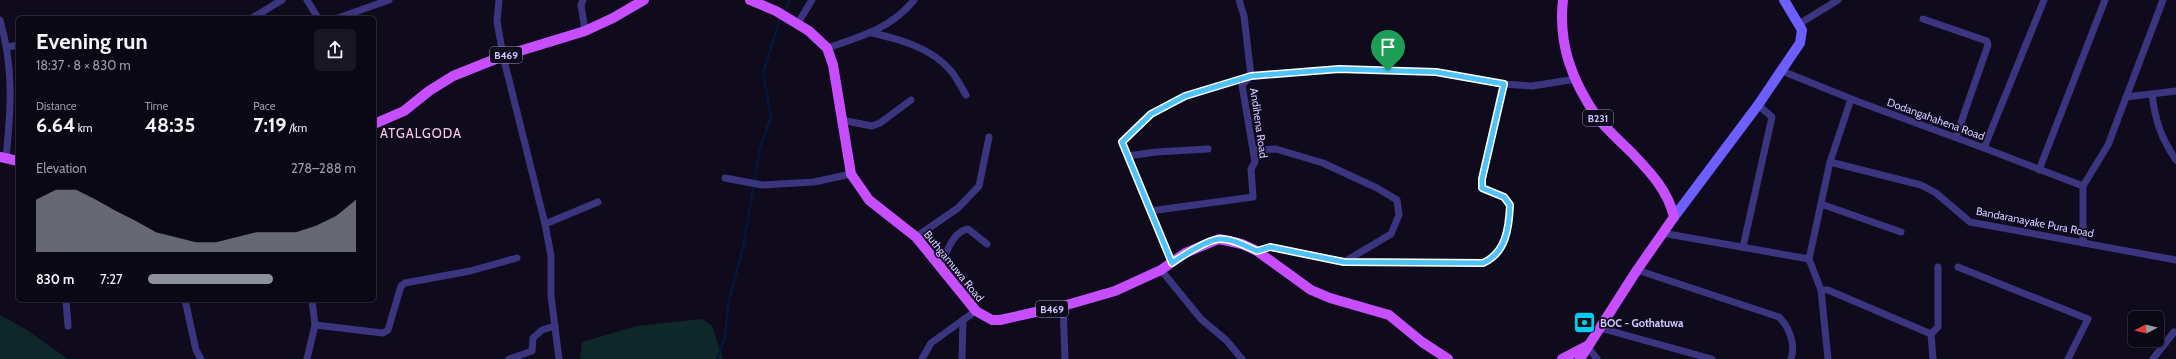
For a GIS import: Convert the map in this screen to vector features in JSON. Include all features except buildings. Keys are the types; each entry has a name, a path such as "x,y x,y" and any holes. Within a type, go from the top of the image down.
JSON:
{"main road":[{"name":"B469","path":"376,123 404,111 429,90 453,76 503,56 585,31 614,18 644,0"},
{"path":"750,0 776,11 798,23 827,48"},
{"name":"B231","path":"1563,0 1560,21 1566,56 1576,79 1598,117 1657,180 1672,209 1674,217"},
{"name":"Buthgamuwa Road","path":"827,48 833,65 851,174 869,200 916,237 941,265 976,311 992,320 1000,320 1063,306 1115,291 1161,270 1185,253 1219,239 1242,244 1257,251 1311,290 1330,298 1389,315 1422,342 1448,359"},
{"path":"3,158 16,161"},
{"path":"1580,359 1636,270 1674,217"},
{"path":"1562,359 1587,346"}],"street":[{"path":"255,16 282,0"},
{"path":"308,0 317,16"},
{"path":"344,16 389,0"},
{"path":"583,0 581,5 585,31"},
{"path":"798,23 812,0"},
{"path":"827,48 890,24 905,11 914,0"},
{"name":"Andihena Road","path":"1150,210 1253,197 1251,169 1255,162 1254,150 1242,85 1251,76 1244,16 1239,0"},
{"path":"1674,217 1758,105 1800,44 1802,35 1799,24 1784,0"},
{"path":"1799,24 1838,0"},
{"path":"1984,148 2044,0"},
{"path":"2039,170 2104,0"},
{"path":"2083,243 2083,186 2108,145 2163,0"},
{"path":"499,3 497,21 503,56 545,224 550,256 551,296 559,359"},
{"path":"1923,19 1987,41 1988,45 1956,137"},
{"path":"0,20 8,47 11,92 3,158"},
{"path":"872,32 898,38 934,56 951,71 966,95"},
{"path":"8,47 16,45"},
{"path":"1172,263 1122,142 1151,114 1185,96 1251,76 1346,69 1436,72 1504,84 1532,86 1576,79"},
{"name":"Dodangahahena Road","path":"1782,71 1851,99 1956,137 2083,186"},
{"path":"1257,251 1270,247 1344,262 1483,263 1494,258 1503,248 1510,219 1510,205 1504,197 1482,188 1482,179 1504,84"},
{"path":"2126,97 2176,91"},
{"path":"2152,94 2155,120 2167,147 2176,160"},
{"path":"1828,359 1821,290 1809,259 1830,162 1851,99"},
{"path":"841,120 872,126 880,123 911,100"},
{"path":"1743,247 1772,117 1758,105"},
{"path":"916,237 958,208 979,186 988,137"},
{"path":"1128,156 1156,152 1208,149"},
{"path":"1254,150 1276,150 1323,163 1377,188 1397,200 1399,215 1391,234 1344,262"},
{"name":"Bandaranayake Pura Road","path":"1830,162 1921,185 1936,193 1970,222 2176,260"},
{"path":"725,178 762,185 814,182 851,174"},
{"path":"545,224 598,202"},
{"path":"1821,204 1901,232"},
{"path":"941,265 956,235 961,230 968,229 988,244"},
{"path":"1662,233 1809,259"},
{"path":"315,325 383,332 388,330 402,286 405,284 470,271 517,258"},
{"path":"1933,359 1931,334 1938,327 1938,267"},
{"path":"1958,267 2088,319 2068,359"},
{"path":"1161,270 1201,319 1226,340 1242,359"},
{"path":"1636,270 1779,317 1786,323 1791,338 1791,359"},
{"path":"1821,290 1828,290 1931,334"},
{"path":"66,302 68,326"},
{"path":"185,302 196,350 201,359"},
{"path":"307,359 315,325 312,302"},
{"path":"1063,306 1065,359"},
{"path":"922,359 931,344 976,311"},
{"path":"962,320 962,359"},
{"path":"509,359 532,351 534,347 533,338 542,330 555,326"},
{"path":"1600,328 1712,359"},
{"path":"2153,359 2174,332"},
{"path":"1587,346 1597,359"}],"green space":[{"path":"0,315 27,330 68,359 0,359"},
{"path":"702,319 712,326 723,359 580,359 582,342 637,326"}],"waterway":[{"path":"784,12 790,0"},
{"path":"717,359 725,338 728,305 743,247 760,148 771,117 763,73 781,16"}],"place":[{"name":"BOC - Gothatuwa","path":"1585,323"}],"district":[{"name":"ATGALGODA","path":"421,133"}],"route":[{"path":"1339,69 1388,71 1436,72 1504,84 1482,179 1482,188 1487,192 1504,197 1510,205 1510,219 1503,248 1494,258 1483,263 1344,262 1270,247 1257,251 1242,244 1219,239 1185,253 1172,263 1122,142 1151,114 1185,96 1251,76 1339,69"}]}
